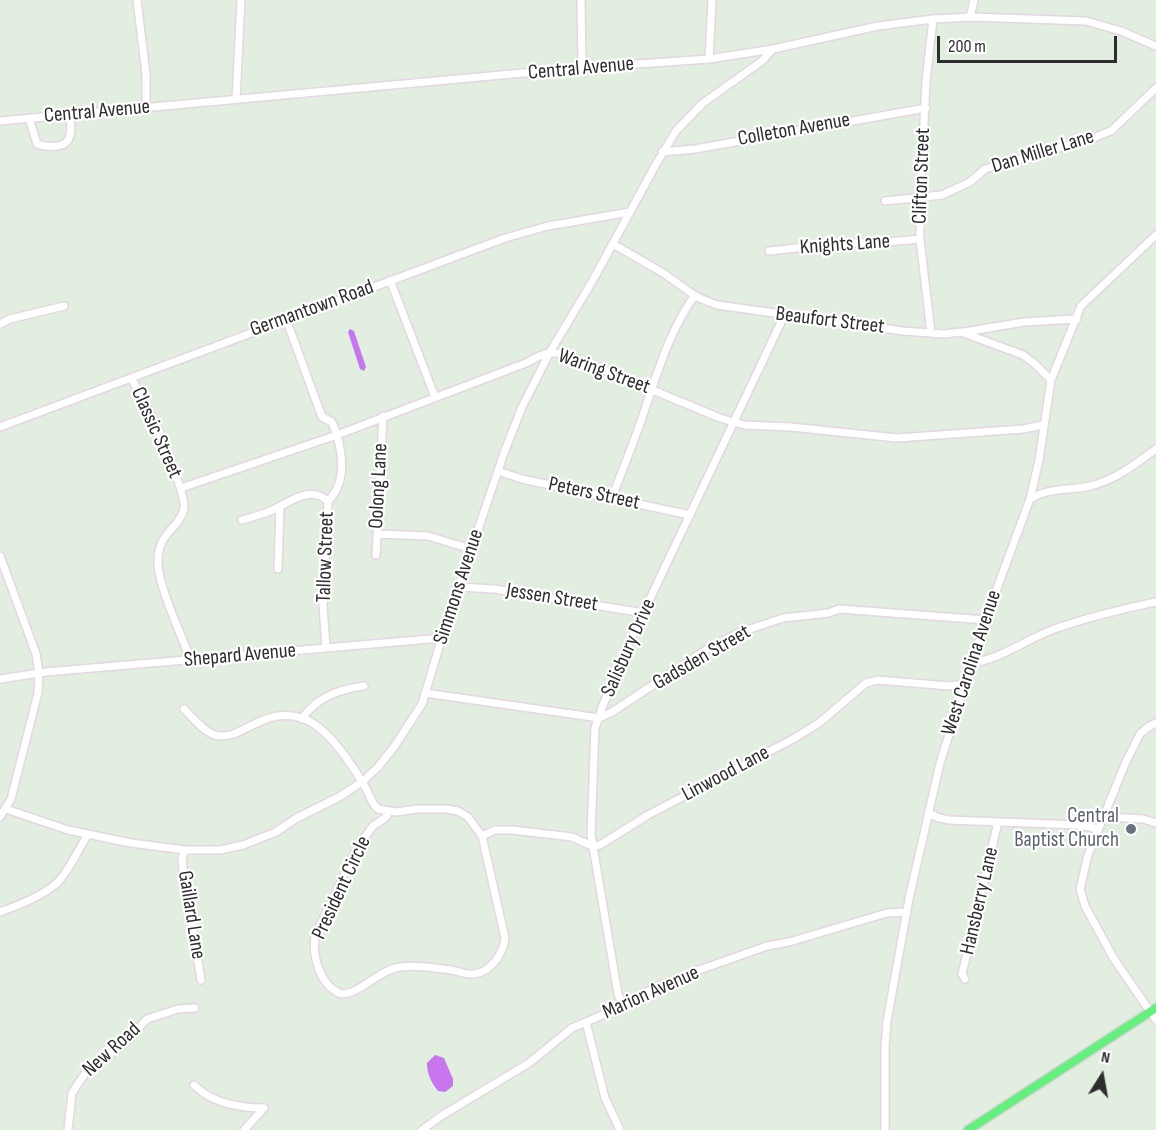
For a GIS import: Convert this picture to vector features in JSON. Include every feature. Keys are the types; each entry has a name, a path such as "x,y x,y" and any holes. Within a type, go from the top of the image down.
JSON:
{"main road":[{"path":"968,1130 1153,1010"}],"street":[{"path":"137,0 146,74 146,108"},
{"path":"236,99 241,0"},
{"path":"581,0 582,68"},
{"path":"709,58 712,0"},
{"path":"970,17 974,0"},
{"name":"Central Avenue","path":"0,121 709,58 773,49 878,26 933,19 970,17 1086,21 1121,31 1156,46"},
{"name":"Clifton Street","path":"931,333 920,239 920,196 930,30 933,19"},
{"name":"Simmons Avenue","path":"6,809 68,830 131,843 185,850 219,850 254,841 276,832 362,782 387,758 420,708 498,471 522,407 550,352 575,313 662,152 676,131 696,109 762,61 773,49"},
{"name":"Dan Miller Lane","path":"885,201 942,195 970,182 985,169 1111,131 1156,88"},
{"name":"Colleton Avenue","path":"662,152 695,149 926,108"},
{"path":"29,118 35,141 44,147 66,143 71,131 70,114"},
{"name":"Germantown Road","path":"0,426 519,233 630,212"},
{"name":"West Carolina Avenue","path":"885,1130 887,1021 928,813 943,750 964,684 1030,499 1039,460 1051,380 1081,306 1156,235"},
{"name":"Knights Lane","path":"769,251 842,243 920,239"},
{"name":"Beaufort Street","path":"613,244 663,273 694,295 724,308 931,333 961,333 1023,355 1035,363 1051,380"},
{"path":"390,280 435,397"},
{"path":"612,497 674,332 694,295"},
{"path":"0,324 10,319 64,306"},
{"name":"Salisbury Drive","path":"622,1005 618,994 592,846 591,800 594,736 599,718 644,613 784,315"},
{"path":"286,319 322,417 332,422 337,435"},
{"path":"961,333 1024,322 1077,320"},
{"name":"Waring Street","path":"181,488 337,435 550,352 573,357 733,422 897,438 1023,429 1043,425"},
{"name":"Classic Street","path":"131,378 151,412 181,488"},
{"name":"Oolong Lane","path":"376,555 382,416"},
{"name":"Tallow Street","path":"326,648 323,605 328,501 336,493 341,466 337,435"},
{"path":"1030,499 1046,491 1104,482 1126,471 1156,449"},
{"name":"Peters Street","path":"498,471 690,515"},
{"path":"181,488 184,507 182,514 160,543 157,563 162,583 191,661"},
{"path":"242,520 272,511 293,498 303,495 321,495 328,501"},
{"path":"278,569 280,506"},
{"path":"377,534 428,536 471,549"},
{"path":"0,556 36,654 39,673 38,693 11,799 0,817"},
{"name":"Jessen Street","path":"459,587 495,589 644,613"},
{"path":"971,663 994,657 1039,635 1085,618 1156,602"},
{"name":"Gadsden Street","path":"599,718 612,712 706,650 738,633 774,621 839,609 986,620"},
{"name":"Shepard Avenue","path":"0,679 39,673 442,638"},
{"name":"Linwood Lane","path":"592,846 600,844 648,815 793,739 819,723 866,683 878,680 949,686 964,684"},
{"path":"184,709 214,735 225,736 277,716 302,719 316,702 345,688 364,686"},
{"path":"425,693 599,718"},
{"name":"President Circle","path":"302,719 324,732 362,782 375,807 388,812 417,809 453,810 468,817 482,836 505,938 503,949 497,959 489,967 473,974 444,969 397,967 351,992 341,994 327,984 318,967 314,949 315,936 357,848 373,826 385,818 388,812"},
{"path":"1156,723 1148,727 1136,741 1088,855 1081,883 1083,901 1114,959 1153,1010 1156,1020"},
{"path":"928,813 944,819 1078,825 1094,828 1097,832"},
{"path":"1104,817 1156,822"},
{"name":"Hansberry Lane","path":"965,980 962,974 998,822"},
{"path":"482,836 495,830 512,830 579,838 592,846"},
{"path":"0,912 38,896 57,882 75,858 88,834"},
{"name":"Gaillard Lane","path":"185,850 182,861 201,980"},
{"name":"Marion Avenue","path":"422,1130 529,1063 563,1034 685,975 766,946 789,942 887,914 907,912"},
{"name":"New Road","path":"68,1130 72,1093 86,1072 113,1054 147,1019 178,1009 195,1008"},
{"path":"586,1022 605,1098 620,1130"},
{"path":"194,1085 211,1098 240,1106 264,1108 244,1130"}],"shaded area":[{"path":"350,329 354,331 366,367 364,371 360,369 348,332"},
{"path":"435,1055 444,1058 453,1079 453,1086 445,1092 438,1091 429,1074 427,1063"}],"place":[{"name":"Central Baptist Church","path":"1131,829"}]}
